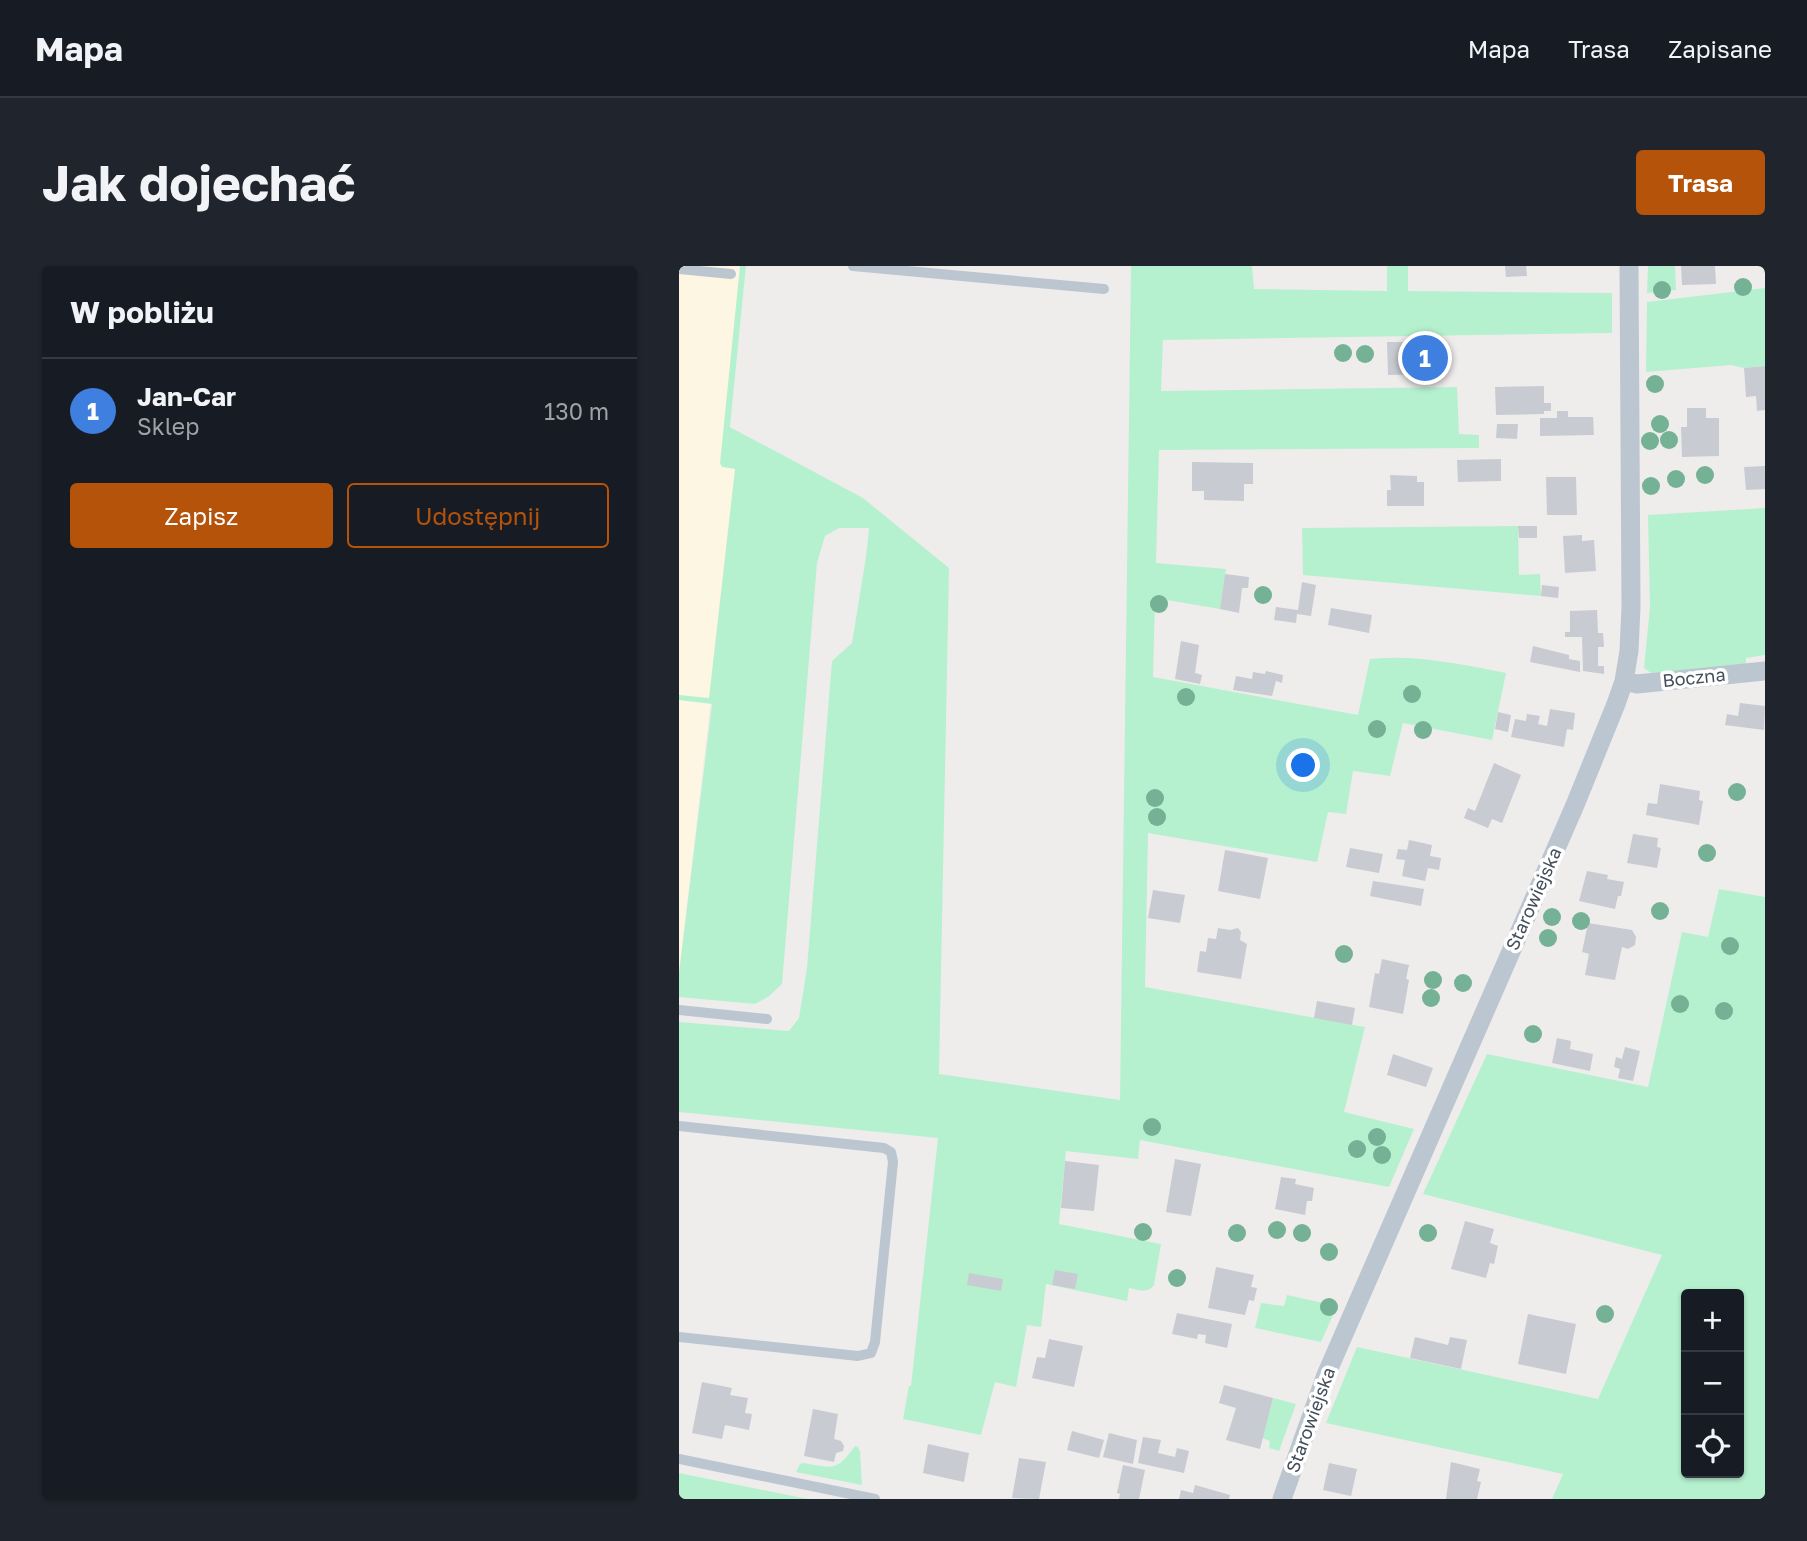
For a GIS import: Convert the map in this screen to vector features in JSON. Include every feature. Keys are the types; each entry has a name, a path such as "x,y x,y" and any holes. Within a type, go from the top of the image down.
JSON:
{"street":[{"name":"Starowiejska","path":"1282,1499 1326,1375 1575,805 1624,681 1629,651 1632,596 1629,266"},
{"name":"Boczna","path":"1624,681 1637,684 1765,671"}],"lane":[{"path":"853,266 1104,289"},
{"path":"679,269 730,274"},
{"path":"679,1010 767,1019"},
{"path":"679,1126 884,1148 891,1153 893,1161 876,1342 871,1353 858,1356 679,1337"},
{"path":"679,1459 875,1499"}],"shaded area":[{"path":"679,266 746,266 730,426 742,434 679,973"}],"green space":[{"path":"740,266 746,266 730,427 863,498 949,568 939,1074 1120,1100 1131,266 1252,266 1254,289 1387,291 1387,266 1408,266 1408,291 1612,293 1612,333 1163,340 1161,391 1457,387 1459,434 1479,435 1479,448 1159,450 1156,563 1226,569 1220,609 1155,598 1153,677 1358,715 1370,659 1421,659 1506,673 1492,740 1403,723 1390,776 1353,771 1346,814 1328,812 1317,862 1148,833 1145,987 1365,1027 1344,1112 1414,1129 1389,1187 1140,1140 1138,1159 1066,1151 1059,1224 1161,1244 1154,1285 1146,1290 1129,1288 1127,1301 1046,1284 1041,1327 1027,1325 1016,1387 995,1382 981,1435 903,1419 911,1386 938,1138 679,1112 679,1022 789,1031 799,1018 807,968 832,661 852,643 869,528 839,528 825,536 817,563 782,984 768,997 755,1004 679,997 679,973 712,704 679,700 679,695 709,698 735,469 722,467 720,463"},
{"path":"1648,266 1675,266 1676,290 1647,293"},
{"path":"1765,288 1765,366 1744,368 1731,365 1646,372 1647,302"},
{"path":"1765,508 1765,655 1746,658 1746,666 1651,673 1644,668 1650,608 1648,515"},
{"path":"1518,526 1519,575 1540,574 1541,596 1303,575 1302,528"},
{"path":"1719,889 1765,897 1765,1499 1552,1499 1563,1474 1326,1423 1357,1347 1598,1399 1662,1255 1423,1194 1487,1054 1648,1087 1682,932 1708,937"},
{"path":"1287,1295 1337,1306 1321,1342 1255,1328 1261,1303 1284,1306"},
{"path":"1273,1398 1296,1404 1279,1451 1269,1448 1270,1441 1262,1438"},
{"path":"855,1446 860,1451 862,1485 796,1472 803,1463 828,1467 838,1464"},
{"path":"679,1473 808,1499 679,1499"}],"building":[{"path":"1505,266 1526,266 1527,276 1506,277"},
{"path":"1681,266 1715,266 1716,284 1682,285"},
{"path":"1387,342 1437,342 1438,374 1388,375"},
{"path":"1765,366 1765,410 1757,411 1756,396 1746,397 1744,368"},
{"path":"1544,386 1544,403 1551,403 1551,411 1544,411 1544,414 1496,415 1495,387"},
{"path":"1687,408 1706,408 1706,418 1719,418 1719,456 1682,457 1681,427 1687,427"},
{"path":"1557,411 1568,411 1568,417 1593,417 1594,435 1540,436 1540,418 1557,418"},
{"path":"1497,424 1518,424 1517,439 1496,438"},
{"path":"1501,459 1501,481 1458,482 1457,460"},
{"path":"1192,462 1253,463 1253,484 1244,484 1244,501 1204,500 1204,491 1192,491"},
{"path":"1765,466 1765,489 1746,490 1744,467"},
{"path":"1390,475 1417,476 1417,482 1424,482 1424,506 1387,506 1387,490 1391,490"},
{"path":"1546,477 1576,477 1577,515 1547,515"},
{"path":"1518,526 1537,526 1537,538 1519,538"},
{"path":"1582,535 1582,541 1594,540 1596,571 1565,573 1563,536"},
{"path":"1225,574 1249,577 1248,588 1242,588 1239,613 1220,609"},
{"path":"1302,582 1316,585 1311,616 1297,614 1296,623 1274,620 1276,607 1298,610"},
{"path":"1542,585 1559,587 1558,598 1541,596"},
{"path":"1331,608 1372,615 1369,633 1328,625"},
{"path":"1597,610 1598,633 1603,633 1604,647 1598,647 1598,666 1604,666 1604,674 1583,671 1582,637 1565,637 1565,632 1570,632 1570,611"},
{"path":"1181,641 1199,645 1195,673 1202,675 1200,684 1175,679"},
{"path":"1533,646 1569,655 1569,659 1580,661 1580,672 1530,662"},
{"path":"1266,671 1283,675 1282,683 1276,681 1272,696 1233,690 1236,676 1252,679 1253,672 1265,674"},
{"path":"1740,703 1765,706 1764,730 1725,725 1727,714 1738,716"},
{"path":"1550,709 1575,713 1573,730 1567,729 1564,747 1511,737 1515,719 1526,721 1527,714 1540,716 1538,724 1547,726"},
{"path":"1498,712 1511,715 1508,732 1495,729"},
{"path":"1494,763 1521,775 1502,823 1492,819 1488,828 1464,818 1468,808 1475,811"},
{"path":"1660,784 1700,791 1699,800 1703,801 1699,825 1646,815 1648,803 1657,804"},
{"path":"1633,834 1658,838 1657,847 1661,848 1657,868 1627,863"},
{"path":"1409,840 1432,845 1430,856 1441,858 1439,870 1428,868 1425,881 1402,876 1405,860 1396,859 1398,849 1407,850"},
{"path":"1350,848 1383,854 1379,873 1346,867"},
{"path":"1225,850 1268,858 1260,899 1218,891"},
{"path":"1587,871 1608,875 1607,879 1624,882 1615,909 1579,901"},
{"path":"1373,881 1424,889 1421,906 1370,896"},
{"path":"1153,890 1185,895 1180,923 1148,918"},
{"path":"1588,923 1632,930 1636,937 1635,945 1628,949 1622,947 1615,980 1585,975 1589,954 1582,952"},
{"path":"1218,928 1238,928 1241,932 1240,940 1247,944 1241,979 1197,972 1200,951 1206,952 1208,938 1216,939"},
{"path":"1382,959 1409,965 1403,1014 1369,1007 1375,973 1379,974"},
{"path":"1317,1001 1355,1008 1352,1025 1314,1018"},
{"path":"1557,1038 1571,1041 1570,1049 1593,1054 1590,1071 1552,1063"},
{"path":"1625,1047 1640,1051 1633,1081 1618,1078 1620,1069 1614,1067 1616,1057 1622,1059"},
{"path":"1393,1054 1433,1068 1426,1087 1387,1075"},
{"path":"1175,1159 1201,1164 1191,1216 1166,1212"},
{"path":"1065,1161 1099,1165 1094,1211 1061,1208"},
{"path":"1281,1177 1296,1179 1295,1184 1314,1188 1312,1201 1307,1201 1305,1215 1275,1209"},
{"path":"1465,1221 1494,1229 1490,1243 1498,1246 1494,1264 1490,1263 1486,1278 1451,1269"},
{"path":"1216,1267 1254,1275 1251,1287 1257,1288 1254,1301 1249,1300 1245,1315 1208,1308"},
{"path":"1055,1270 1078,1274 1075,1289 1052,1285"},
{"path":"969,1273 1003,1279 1001,1291 967,1285"},
{"path":"1177,1313 1232,1324 1227,1348 1205,1343 1206,1335 1198,1334 1197,1339 1172,1334"},
{"path":"1528,1314 1576,1324 1566,1374 1518,1364"},
{"path":"1415,1337 1448,1345 1450,1337 1467,1340 1461,1369 1410,1358"},
{"path":"1049,1339 1083,1346 1074,1387 1032,1378 1037,1357 1045,1358"},
{"path":"702,1382 732,1388 730,1395 748,1398 745,1413 752,1414 749,1430 725,1425 722,1439 692,1433"},
{"path":"1224,1385 1273,1398 1260,1449 1226,1440 1236,1408 1219,1403"},
{"path":"813,1409 838,1414 834,1439 841,1441 844,1446 843,1451 836,1453 834,1462 804,1456"},
{"path":"1072,1431 1104,1440 1099,1458 1067,1450"},
{"path":"1109,1433 1137,1440 1133,1464 1103,1457"},
{"path":"1143,1437 1161,1440 1158,1453 1175,1457 1177,1448 1189,1451 1184,1473 1138,1463"},
{"path":"928,1444 969,1453 964,1482 923,1473"},
{"path":"1019,1458 1046,1462 1039,1499 1012,1498"},
{"path":"1451,1462 1480,1469 1477,1481 1481,1482 1477,1499 1446,1499"},
{"path":"1329,1463 1357,1469 1351,1496 1323,1490"},
{"path":"1123,1465 1145,1470 1139,1499 1119,1499 1120,1494 1117,1493"},
{"path":"1195,1485 1230,1495 1229,1499 1179,1499 1181,1490 1193,1493"}],"place":[{"name":"Jan-Car","path":"1425,358"}]}
